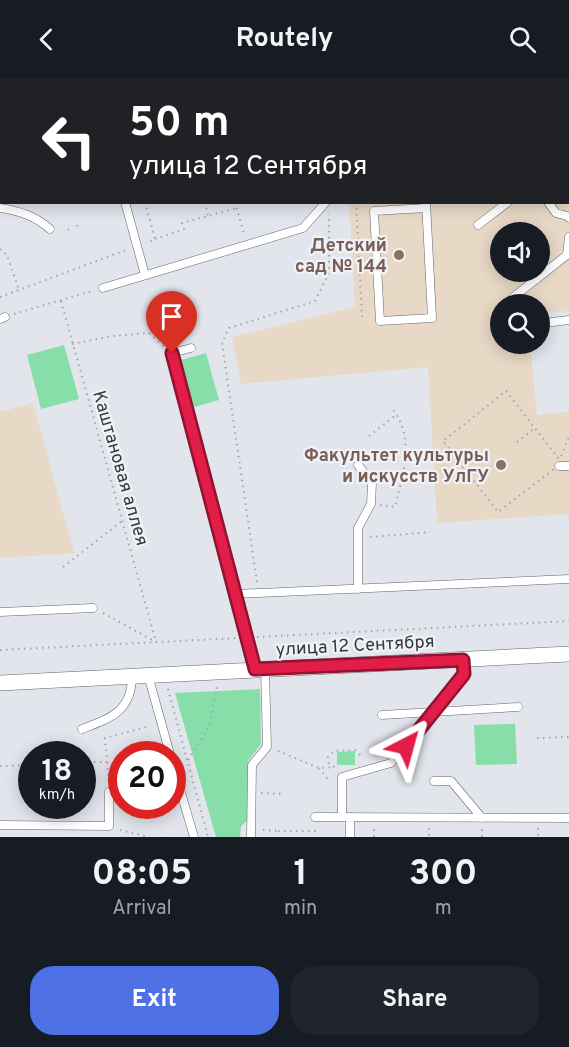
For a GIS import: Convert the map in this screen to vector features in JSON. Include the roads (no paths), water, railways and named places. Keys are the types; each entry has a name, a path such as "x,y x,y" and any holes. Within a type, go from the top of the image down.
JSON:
{"street":[{"name":"улица 12 Сентября","path":"0,683 569,654"}],"lane":[{"path":"125,204 134,247 145,275"},
{"path":"103,288 303,228 324,204"},
{"path":"478,225 505,204"},
{"path":"549,204 556,213 569,218"},
{"path":"426,205 432,318 380,321 374,211 426,205"},
{"path":"0,208 21,212 38,219 50,229"},
{"path":"517,294 567,255 569,237"},
{"path":"550,322 569,320"},
{"path":"191,348 172,353 246,637 260,669 267,747 252,765 251,834"},
{"path":"559,463 569,466"},
{"path":"358,465 372,483 371,504 358,528 358,589"},
{"path":"235,594 569,579"},
{"path":"0,612 93,608"},
{"path":"350,837 342,777 391,763 464,674 463,660"},
{"path":"148,675 167,741"},
{"path":"82,729 120,710 131,695 132,676"},
{"path":"382,715 518,707"},
{"path":"434,781 451,781 482,818"},
{"path":"186,810 194,837"},
{"path":"315,817 569,818"},
{"path":"0,825 109,826 109,819"}],"place":[{"name":"Детский сад № 144","path":"399,255"},
{"name":"Факультет культуры и искусств УлГУ","path":"501,465"}]}
